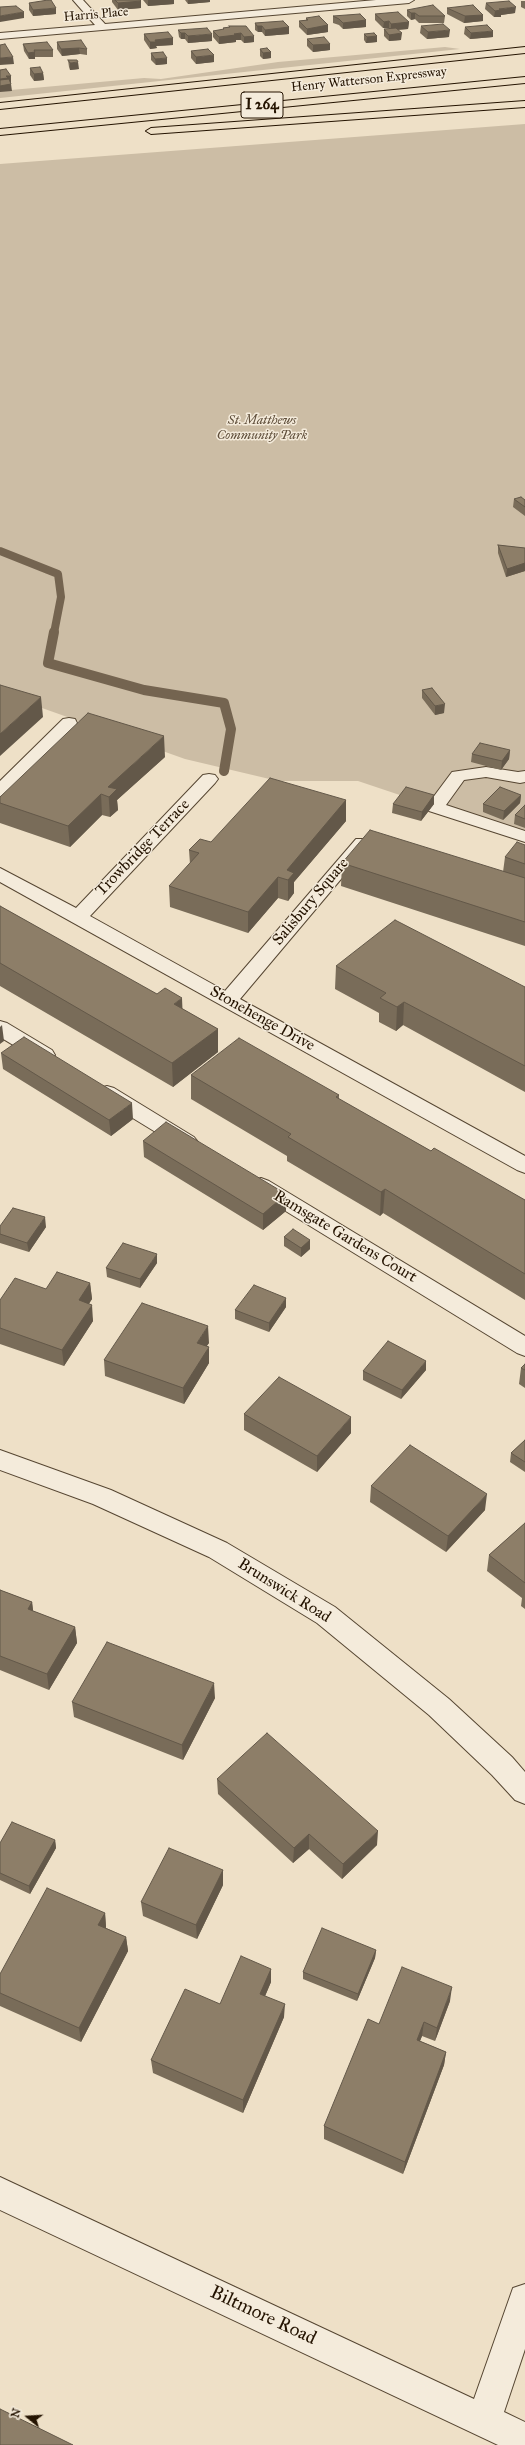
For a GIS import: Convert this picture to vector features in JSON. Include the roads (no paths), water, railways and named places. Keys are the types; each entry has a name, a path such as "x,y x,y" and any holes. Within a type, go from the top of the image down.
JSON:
{"highway":[{"path":"0,106 525,50"},
{"name":"Henry Watterson Expressway","path":"0,110 408,74"},
{"name":"Henry Watterson Expressway","path":"0,132 525,80"},
{"path":"142,131 525,104"},
{"path":"0,140 95,134"}],"street":[{"path":"78,0 102,27"},
{"name":"Harris Place","path":"0,36 409,0"},
{"path":"0,791 69,723"},
{"path":"525,776 520,778 486,772 458,776 435,807 525,837"},
{"name":"Trowbridge Terrace","path":"78,917 209,779"},
{"name":"Salisbury Square","path":"228,1000 360,843 370,839 381,839"},
{"name":"Stonehenge Drive","path":"0,874 525,1165"},
{"path":"0,1028 61,1065"},
{"path":"89,1082 204,1152"},
{"name":"Ramsgate Gardens Court","path":"246,1177 525,1347"},
{"name":"Brunswick Road","path":"0,1460 102,1497 218,1550 326,1615 439,1707 502,1766 525,1791"},
{"name":"Biltmore Road","path":"0,2193 525,2440"},
{"path":"484,2420 525,2300"}],"waterway":[{"path":"0,551 58,574 61,597 54,633"},
{"path":"54,632 48,663 144,690 224,703 231,729 224,771"}],"park label":[{"name":"St. Matthews Community Park","path":"262,428"}]}
